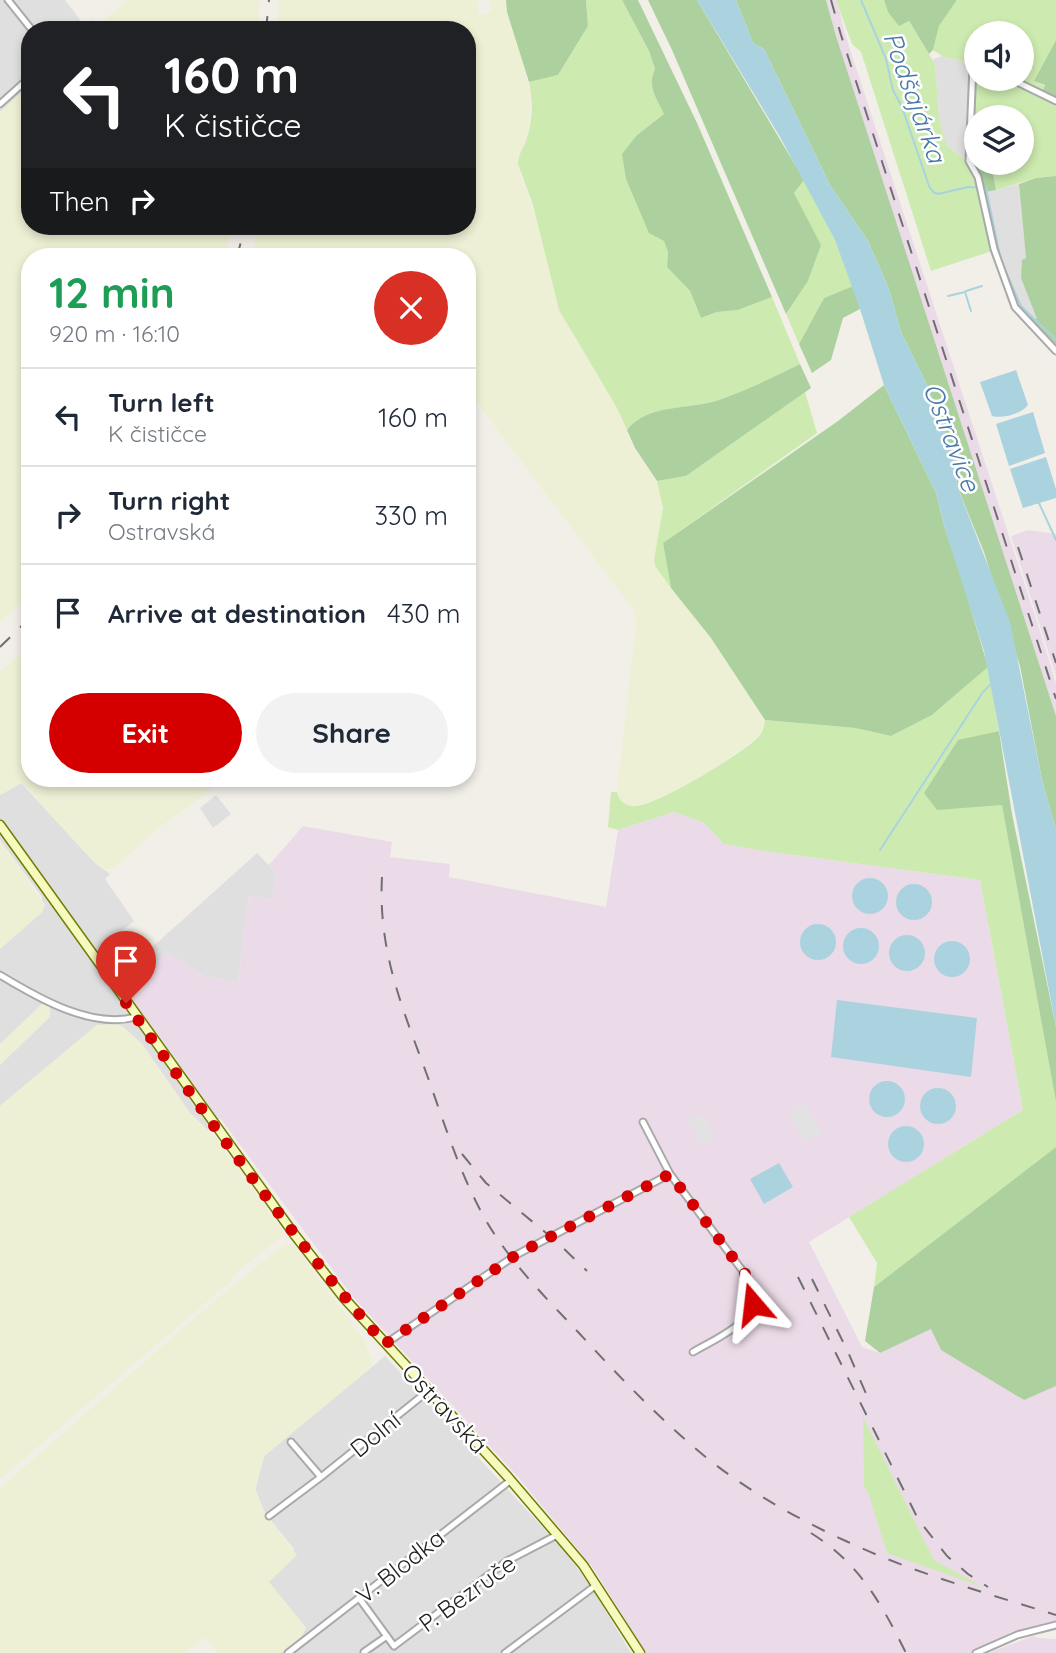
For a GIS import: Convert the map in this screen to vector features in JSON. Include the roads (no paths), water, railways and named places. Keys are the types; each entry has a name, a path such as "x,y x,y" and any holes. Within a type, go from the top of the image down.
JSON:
{"street":[{"path":"8,0 25,21"},
{"path":"0,104 21,85"},
{"path":"1034,90 1056,101"},
{"path":"972,91 968,161 981,184 994,249 1015,307 1056,351"},
{"name":"Ostravská","path":"0,825 294,1234 385,1344 511,1480 583,1565 640,1653"},
{"path":"0,975 49,1001 98,1019 136,1017"},
{"path":"643,1122 670,1174 751,1282 754,1291 751,1310 744,1320 693,1352"},
{"path":"385,1344 516,1255 670,1174"},
{"name":"Dolní","path":"269,1516 428,1391"},
{"path":"291,1441 321,1477"},
{"name":"V. Blodka","path":"288,1653 511,1480"},
{"name":"P. Bezruče","path":"359,1598 394,1646 507,1561 557,1535"},
{"path":"505,1653 596,1586"},
{"path":"976,1653 1017,1634 1056,1625"},
{"path":"364,1652 387,1636"}],"water":[{"path":"697,0 736,0 753,43 764,49 830,185 868,241 889,289 901,332 928,387 954,456 957,486 1010,622 1042,780 1056,830 1056,1027 984,651 936,493 884,385 835,240 780,137"},
{"path":"1016,370 1028,405 1012,415 992,416 980,382"},
{"path":"1033,412 1045,453 1009,466 996,424"},
{"path":"1046,457 1056,489 1056,498 1023,508 1010,469"},
{"path":"870,878 883,883 888,896 883,909 870,914 857,909 852,896 857,883"},
{"path":"914,884 927,889 932,902 927,915 914,920 901,915 896,902 901,889"},
{"path":"818,924 831,929 836,942 831,955 818,960 805,955 800,942 805,929"},
{"path":"861,928 874,933 879,946 874,959 861,964 848,959 843,946 848,933"},
{"path":"907,935 920,940 925,953 920,966 907,971 894,966 889,953 894,940"},
{"path":"952,941 965,946 970,959 965,972 952,977 939,972 934,959 939,946"},
{"path":"837,1000 977,1018 971,1077 831,1057"},
{"path":"887,1081 900,1086 905,1099 900,1112 887,1117 874,1112 869,1099 874,1086"},
{"path":"938,1088 951,1093 956,1106 951,1119 938,1124 925,1119 920,1106 925,1093"},
{"path":"906,1126 919,1131 924,1144 919,1157 906,1162 893,1157 888,1144 893,1131"},
{"path":"779,1163 793,1187 764,1204 750,1179"}],"waterway":[{"name":"Podšajárka","path":"861,0 886,59 893,90 902,107 929,186 938,194 968,187 986,188 1001,261 1021,306 1056,340"},
{"path":"966,291 982,286"},
{"path":"948,296 965,292 971,311"},
{"path":"1039,503 1056,540"},
{"path":"880,850 983,692 993,682"}],"railway":[{"path":"267,21 269,0"},
{"path":"831,0 1056,699"},
{"path":"239,248 243,235"},
{"path":"1018,547 1056,663"},
{"path":"0,647 21,627"},
{"path":"382,877 384,930 394,978 454,1151 488,1224 542,1294 618,1375 674,1429 725,1472 764,1498 873,1553 950,1582 1056,1615"},
{"path":"462,1154 486,1183 587,1271"},
{"path":"798,1277 918,1519 947,1556 988,1587"},
{"path":"812,1279 867,1396"},
{"path":"811,1533 843,1558 868,1586 906,1653"}],"water label":[{"name":"Ostravice","path":"952,437"}]}
